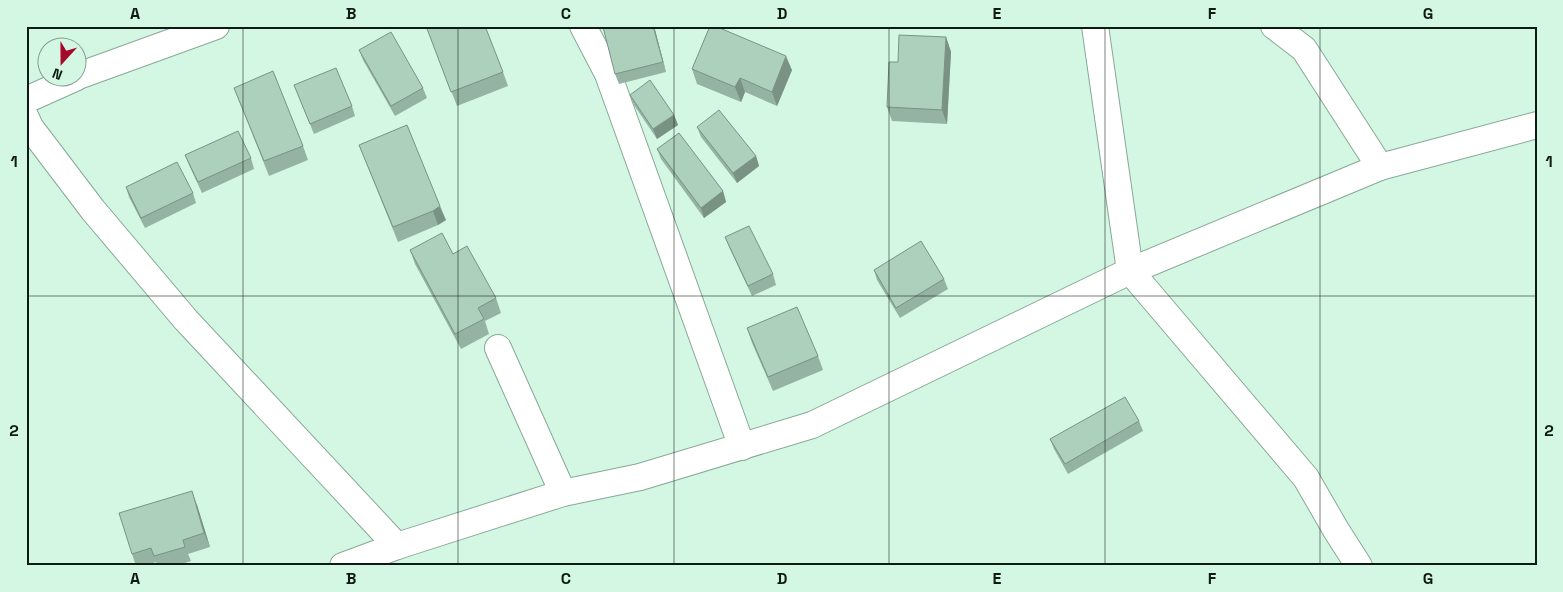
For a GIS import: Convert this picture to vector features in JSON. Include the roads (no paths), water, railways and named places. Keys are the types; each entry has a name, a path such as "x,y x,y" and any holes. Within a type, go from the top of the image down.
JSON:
{"street":[{"path":"88,73 216,26"},
{"path":"583,26 608,74 742,447"},
{"path":"1095,26 1130,271 1306,478 1359,566"},
{"path":"1274,26 1304,49 1380,168"},
{"path":"26,100 52,88"},
{"path":"26,118 30,127 93,210 186,320 398,546"},
{"path":"343,566 398,546 563,493 640,477 812,425 1130,271 1380,168 1537,125"},
{"path":"498,348 563,493"}]}
